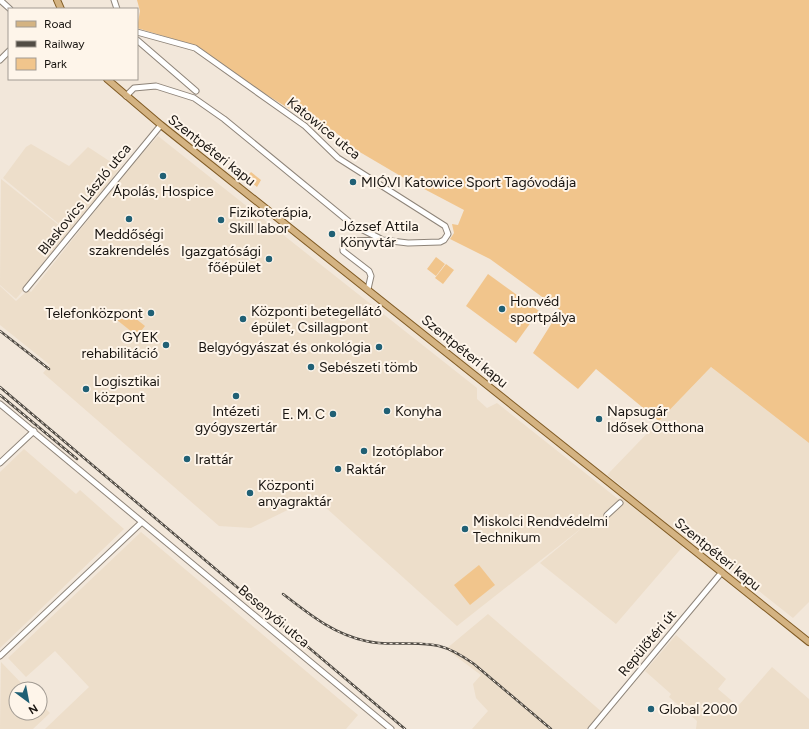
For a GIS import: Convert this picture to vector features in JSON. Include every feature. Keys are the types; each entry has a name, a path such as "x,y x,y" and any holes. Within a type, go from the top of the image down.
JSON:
{"main road":[{"name":"Szentpéteri kapu","path":"108,80 161,125 809,642"}],"street":[{"path":"0,0 9,8"},
{"name":"Katowice utca","path":"138,32 195,48 305,126 338,158 402,199 440,221 448,232 447,238 440,242 408,243 382,240 347,241 343,245 343,251 368,271 371,279 368,289"},
{"path":"138,41 196,91"},
{"path":"0,60 8,52"},
{"name":"Katowice utca","path":"126,96 134,88 156,86 194,98 224,119 353,225 382,240"},
{"name":"Blaskovics László utca","path":"26,289 161,125"},
{"path":"360,240 365,236 363,230"},
{"name":"Besenyői utca","path":"0,404 391,729"},
{"path":"0,464 34,431"},
{"path":"607,514 620,503"},
{"path":"0,656 142,522"},
{"name":"Repülőtéri út","path":"591,729 722,572"}],"shaded area":[{"path":"158,136 477,388 477,399 487,408 497,403 618,499 628,491 607,475 711,367 809,443 809,602 793,618 691,537 616,624 540,563 588,523 457,626 314,497 251,528 219,526 43,373 50,365 0,325 0,286 16,301 28,290 31,292 129,168"},
{"path":"31,144 69,166 88,147 120,168 70,233 3,178 26,147"},
{"path":"1,179 70,234 16,299 0,285"},
{"path":"24,449 76,494 80,490 124,529 0,648 0,472"},
{"path":"141,532 358,715 346,729 45,729 89,687 55,651 26,677 8,658"},
{"path":"488,614 602,712 587,729 472,729 488,711 476,698 473,684 481,675 446,649"},
{"path":"676,635 726,679 718,689 738,706 772,667 809,699 809,729 696,729 697,721 669,697 671,694 645,671"},
{"path":"1,662 19,681 8,681 8,721 42,721 33,729 0,729"}],"green space":[{"path":"137,0 809,0 809,443 711,367 659,421 596,369 578,389 533,353 560,310 490,259 450,239 454,233 452,224 458,225 464,210 409,181 358,151 335,132 309,121 180,41 138,28 140,11"},
{"path":"251,172 261,180 257,187 246,178"},
{"path":"436,257 445,264 436,276 427,269"},
{"path":"446,264 454,270 443,284 435,278"},
{"name":"Honvéd sportpálya","path":"488,274 539,311 516,343 466,306"},
{"path":"125,310 145,326 137,336 117,320"},
{"path":"479,565 495,585 470,605 454,585"}],"railway":[{"path":"0,331 49,369"},
{"path":"0,387 405,729"},
{"path":"0,395 77,459"},
{"path":"283,594 322,622 343,634 354,638 375,643 430,644 444,647 453,651 474,664 551,729"}],"place":[{"name":"Ápolás, Hospice","path":"163,176"},
{"name":"MIÓVI Katowice Sport Tagóvodája","path":"353,182"},
{"name":"Meddőségi szakrendelés","path":"129,219"},
{"name":"Fizikoterápia, Skill labor","path":"221,220"},
{"name":"József Attila Könyvtár","path":"332,234"},
{"name":"Igazgatósági főépület","path":"269,259"},
{"name":"Honvéd sportpálya","path":"502,309"},
{"name":"Telefonközpont","path":"151,313"},
{"name":"Központi betegellátó épület, Csillagpont","path":"243,319"},
{"name":"GYEK rehabilitáció","path":"166,345"},
{"name":"Belgyógyászat és onkológia","path":"379,347"},
{"name":"Sebészeti tömb","path":"311,367"},
{"name":"Logisztikai központ","path":"86,389"},
{"name":"Intézeti gyógyszertár","path":"236,396"},
{"name":"Konyha","path":"387,411"},
{"name":"E. M. C","path":"333,414"},
{"name":"Napsugár Idősek Otthona","path":"599,419"},
{"name":"Izotóplabor","path":"364,451"},
{"name":"Irattár","path":"187,459"},
{"name":"Raktár","path":"338,469"},
{"name":"Központi anyagraktár","path":"250,493"},
{"name":"Miskolci Rendvédelmi Technikum","path":"465,529"},
{"name":"Global 2000","path":"651,709"}]}
